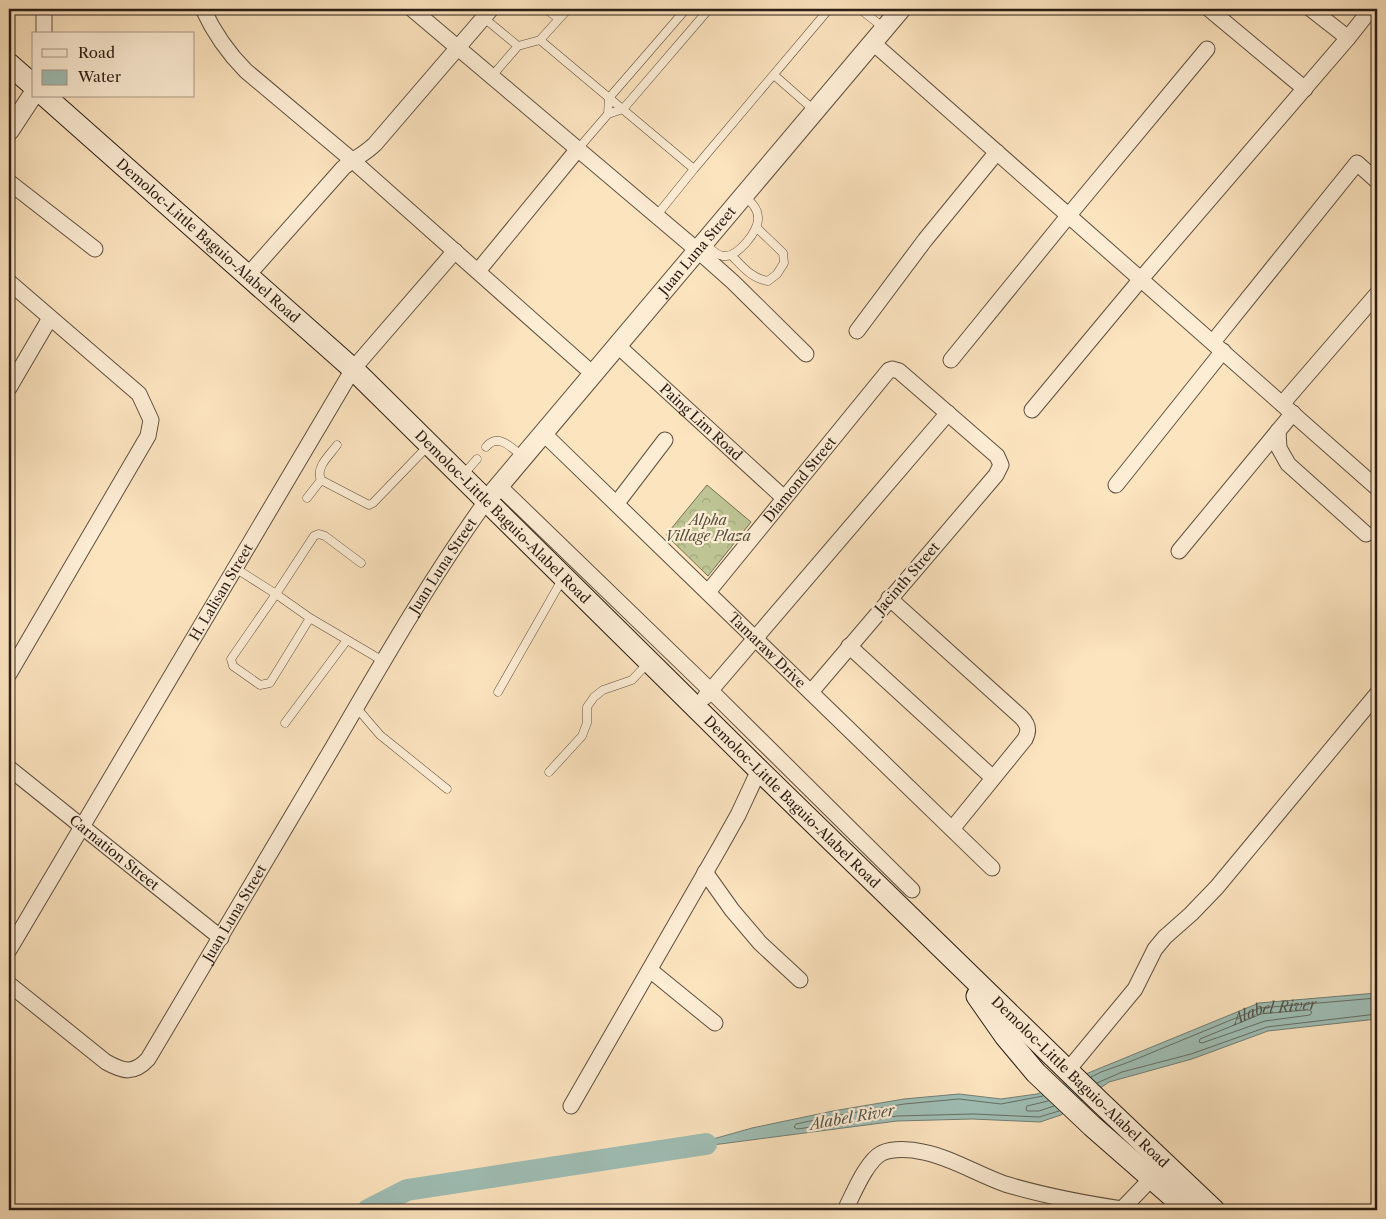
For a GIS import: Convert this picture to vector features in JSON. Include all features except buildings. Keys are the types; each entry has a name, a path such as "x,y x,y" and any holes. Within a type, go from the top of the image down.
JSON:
{"main road":[{"path":"9,64 32,84"},
{"name":"Demoloc-Little Baguio-Alabel Road","path":"47,98 353,369 462,476 493,493 564,576 695,708 1099,1101 1214,1210"},
{"name":"Demoloc-Little Baguio-Alabel Road","path":"946,952 1005,1036 1044,1081 1151,1179 1188,1210"}],"street":[{"path":"44,9 44,32"},
{"path":"203,9 211,27 232,57 246,71 352,160 593,374"},
{"path":"412,9 657,216 706,251 733,282 806,354"},
{"name":"Juan Luna Street","path":"9,984 100,1058 116,1068 133,1070 141,1066 148,1059 383,661 452,551 493,493 617,345 706,251 744,196 901,9"},
{"path":"1209,9 1304,89"},
{"path":"1311,9 1348,38"},
{"path":"1032,410 1141,278 1371,9"},
{"path":"248,276 337,174 352,160 366,154 376,144 488,13"},
{"path":"878,36 997,152 1288,409 1375,482"},
{"path":"951,360 1207,48"},
{"path":"9,131 32,96"},
{"path":"478,271 578,149"},
{"path":"857,331 925,240 997,152"},
{"path":"1116,485 1357,163 1377,181"},
{"path":"9,182 95,249"},
{"name":"H. Lalisan Street","path":"9,950 353,369 455,251"},
{"path":"9,282 139,394 151,420 148,436 9,674"},
{"path":"1179,551 1278,431 1288,409 1377,294"},
{"path":"9,388 50,318"},
{"name":"Paing Lim Road","path":"617,345 784,498"},
{"name":"Diamond Street","path":"708,592 886,373 892,369 899,371 948,413"},
{"path":"695,708 948,413"},
{"name":"Jacinth Street","path":"811,692 889,598 996,475 1001,465 997,456 948,413"},
{"path":"1278,431 1279,448 1288,464 1366,534"},
{"name":"Tamaraw Drive","path":"543,433 756,637 992,868"},
{"path":"617,503 665,440"},
{"path":"493,493 710,690 912,890"},
{"path":"889,598 1026,723 1028,728 1025,738 952,828"},
{"path":"849,646 993,778"},
{"path":"1070,1072 1135,989 1155,949 1217,887 1377,694"},
{"name":"Carnation Street","path":"9,768 220,938"},
{"path":"571,1106 738,814 759,770"},
{"path":"705,872 732,910 760,943 800,980"},
{"path":"650,970 715,1023"},
{"path":"845,1210 868,1167 875,1158 882,1153 893,1150 924,1152 1004,1183 1033,1192 1124,1210 1151,1179"}],"lane":[{"path":"546,9 559,19"},
{"path":"492,76 518,46 540,40 568,9"},
{"path":"578,149 608,114 623,109 709,9"},
{"path":"657,216 694,169 829,9"},
{"path":"860,9 878,36"},
{"path":"608,114 609,98 684,11 695,25"},
{"path":"488,13 518,46"},
{"path":"540,40 694,169"},
{"path":"774,75 815,111"},
{"path":"706,251 723,256 731,255 740,250 757,228 758,217 755,206 744,196"},
{"path":"731,255 750,274 758,279 768,281 777,274 784,263 783,253 757,228"},
{"path":"486,447 490,442 497,440 505,442 523,457"},
{"path":"337,445 319,468 318,475 321,480 369,505 429,445"},
{"path":"462,476 477,458"},
{"path":"307,498 321,480"},
{"path":"310,618 270,683 260,685 233,666 231,659 314,536 319,534 325,536 361,563"},
{"path":"235,568 310,618 383,661"},
{"path":"498,692 564,576"},
{"path":"285,723 347,640"},
{"path":"549,772 582,736 587,723 588,707 594,696 604,690 632,680 649,661"},
{"path":"356,706 380,735 447,789"}],"green space":[{"name":"Alpha Village Plaza","path":"707,485 751,522 708,576 666,535"}],"water":[{"path":"1377,993 1377,1019 1268,1031 1192,1059 1109,1082 1061,1115 1040,1122 972,1119 897,1121 674,1150 752,1128 833,1111 904,1099 959,1094 1001,1099 1037,1094 1259,1003"}],"waterway":[{"name":"Alabel River","path":"368,1210 407,1190 706,1144"}]}
